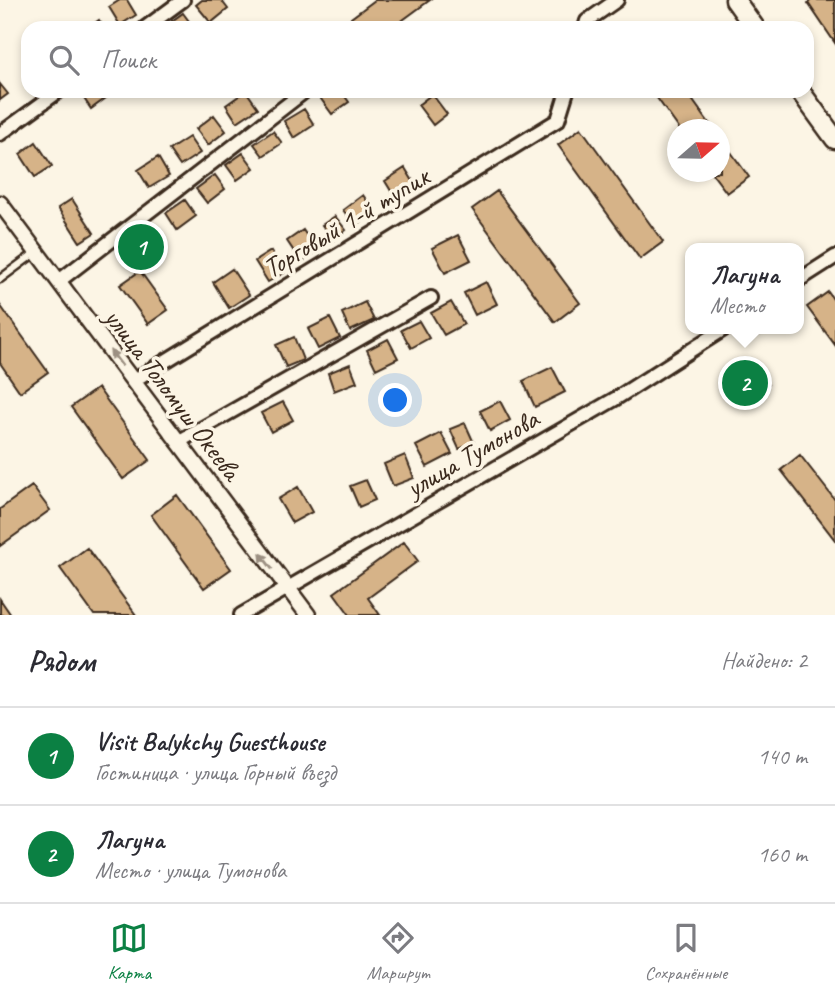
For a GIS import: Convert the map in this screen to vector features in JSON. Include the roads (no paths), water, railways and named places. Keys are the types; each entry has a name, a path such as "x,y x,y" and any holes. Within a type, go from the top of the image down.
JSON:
{"main road":[{"path":"735,0 750,21"},
{"path":"805,98 835,139"}],"street":[{"path":"154,21 183,0"},
{"path":"588,21 617,0"},
{"path":"0,134 49,98"},
{"path":"59,281 296,98"},
{"name":"Торговый 1-й тупик","path":"133,381 558,120 565,98"},
{"name":"улица Толомуш Океева","path":"0,203 308,615"},
{"path":"804,277 835,257"},
{"path":"178,442 431,298"},
{"name":"улица Тумонова","path":"242,615 615,399 716,334"}],"lane":[{"path":"0,279 36,251"}],"place":[{"name":"Visit Balykchy Guesthouse","path":"141,247"},
{"name":"Лагуна","path":"745,383"}]}
